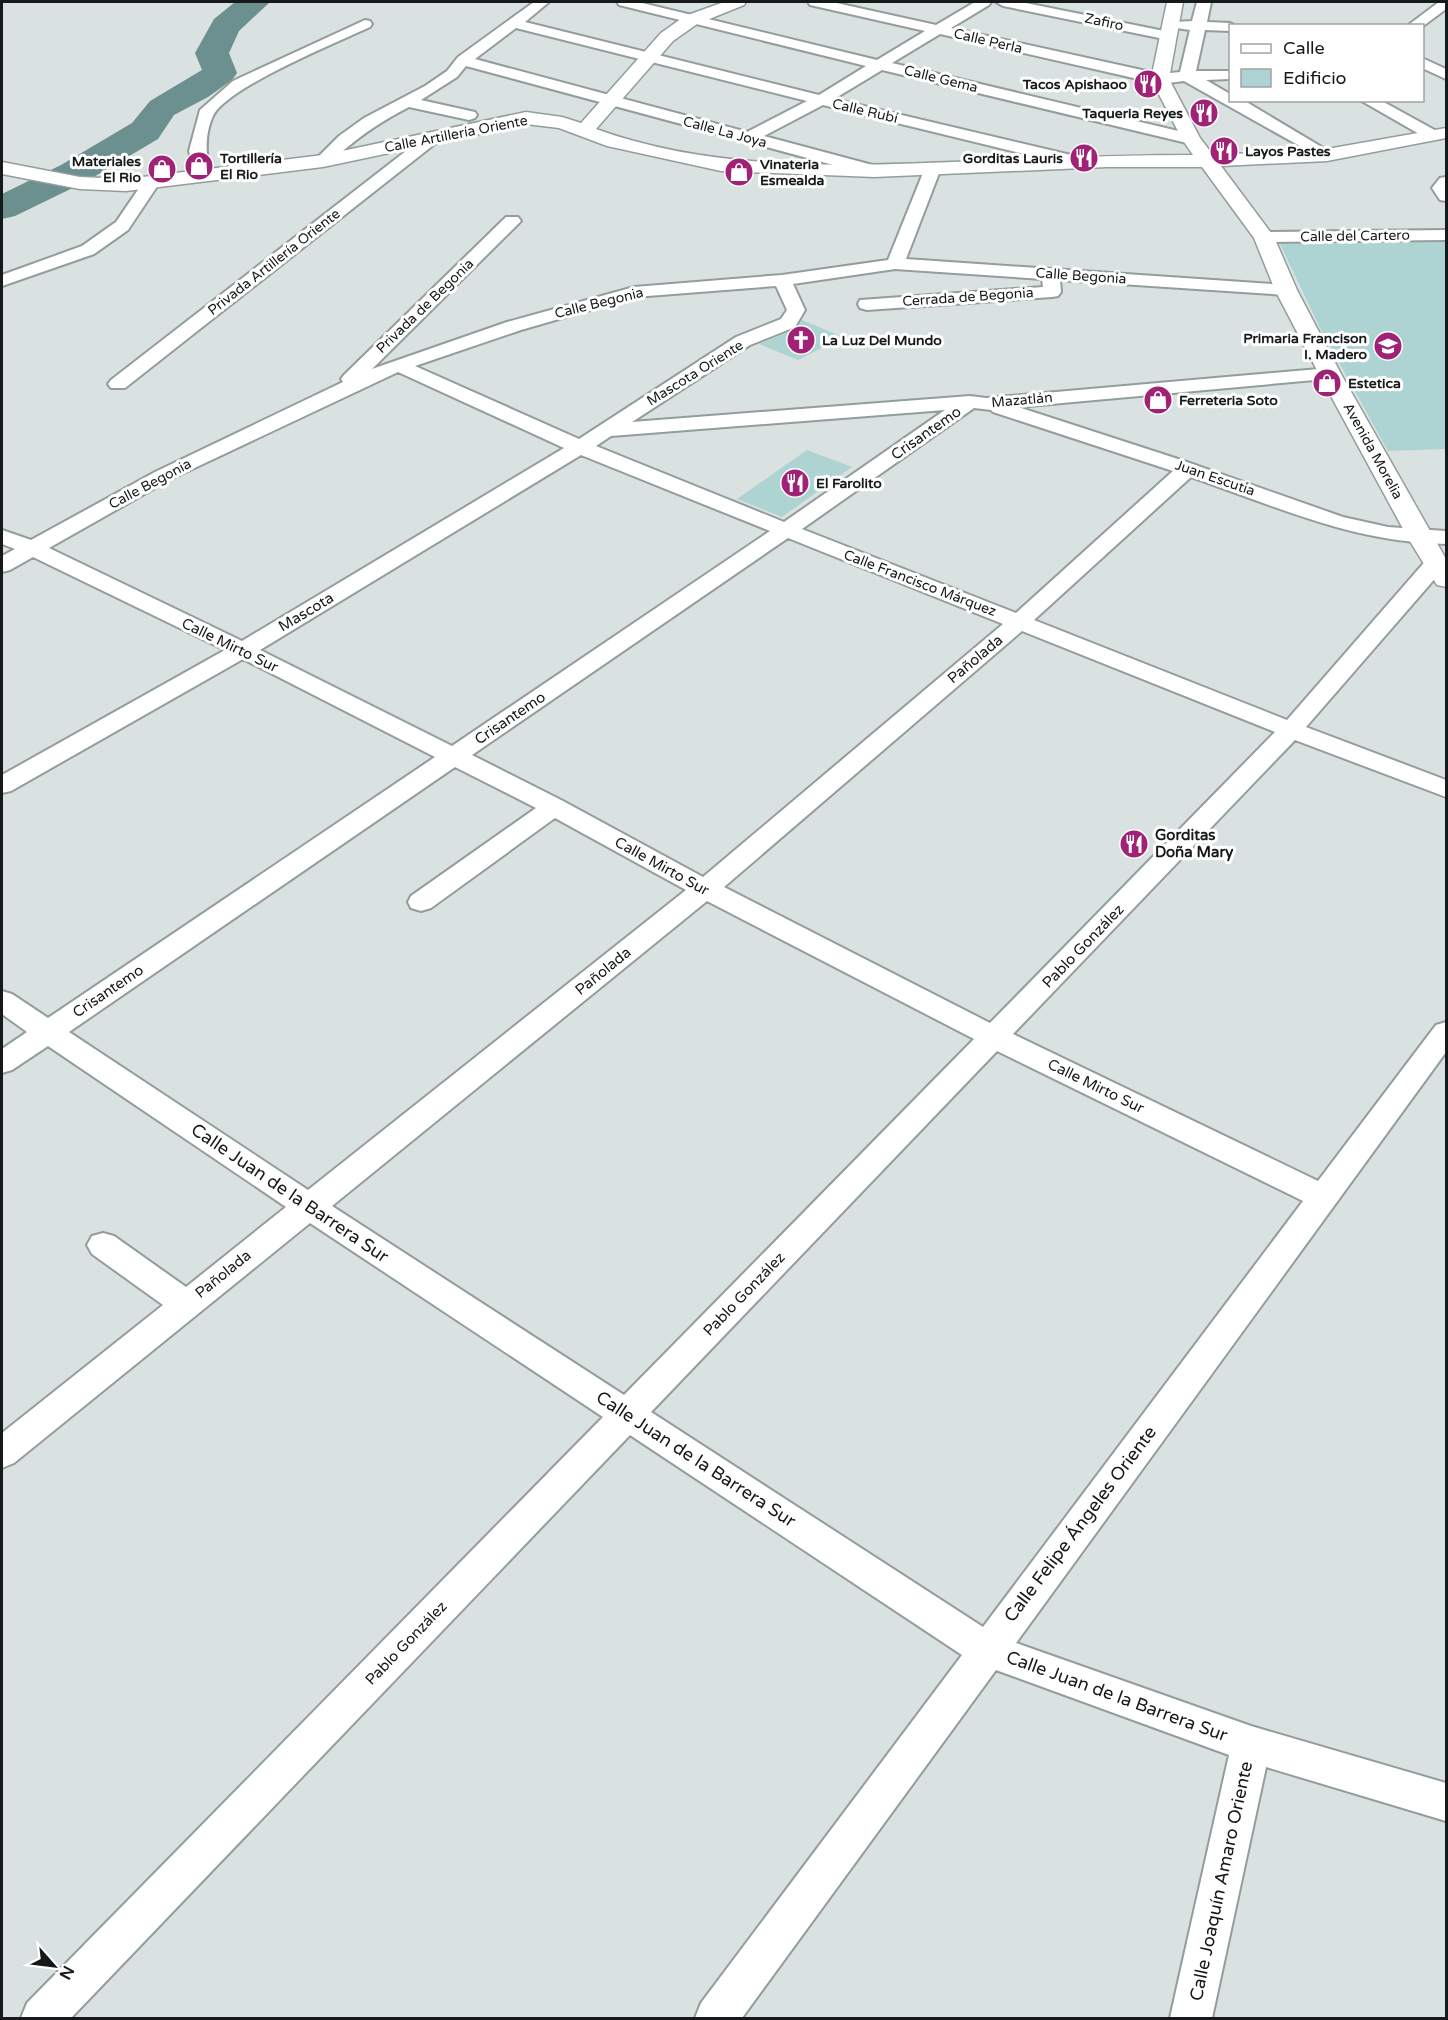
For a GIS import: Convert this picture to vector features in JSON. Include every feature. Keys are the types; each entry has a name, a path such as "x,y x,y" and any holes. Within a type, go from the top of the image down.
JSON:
{"street":[{"path":"323,161 345,139 405,100 430,89 452,74 463,60 542,2"},
{"name":"Calle Gema","path":"624,2 1191,139"},
{"path":"583,132 667,37 691,20 738,2"},
{"name":"Calle Perla","path":"815,2 1160,79 1229,75"},
{"path":"748,138 820,100 984,2"},
{"name":"Zafiro","path":"1003,2 1171,30 1197,26 1229,27"},
{"path":"1160,79 1175,2"},
{"path":"1203,2 1187,76 1229,99"},
{"path":"1417,24 1443,9"},
{"name":"Calle Rubí","path":"513,23 1082,163"},
{"path":"202,175 197,151 206,113 238,84 365,24"},
{"name":"Calle La Joya","path":"463,60 874,171"},
{"path":"1424,63 1446,75"},
{"name":"Avenida Morelia","path":"1160,79 1191,139 1264,237 1286,290 1330,374 1421,538 1443,560"},
{"path":"405,100 469,115"},
{"path":"1234,102 1327,155"},
{"path":"1371,102 1440,135"},
{"name":"Calle Artillería Oriente","path":"5,169 80,183 126,185 323,161 526,118 562,123 614,142 721,165 874,171 1107,161 1215,170"},
{"path":"1215,170 1327,155 1440,135"},
{"name":"Privada Artillería Oriente","path":"118,384 430,140"},
{"path":"896,264 933,168"},
{"path":"2,281 88,250 122,226 152,182"},
{"path":"1446,182 1440,188 1446,196"},
{"name":"Privada de Begonia","path":"339,391 512,221"},
{"name":"Calle del Cartero","path":"1264,237 1446,235"},
{"name":"Calle Begonia","path":"2,565 162,476 398,365 514,326 634,292 782,280 896,264 1286,290"},
{"name":"Cerrada de Begonia","path":"867,304 1052,292 1051,274"},
{"name":"Mascota Oriente","path":"606,430 743,341 788,323 796,310 782,280"},
{"name":"Calle Francisco Márquez","path":"398,365 580,447 1291,730 1446,789"},
{"name":"Mazatlán","path":"606,430 1330,374"},
{"name":"Juan Escutia","path":"978,403 1187,469 1357,529 1421,538"},
{"name":"Crisantemo","path":"2,1063 786,530 978,403"},
{"name":"Mascota","path":"2,785 243,650 606,430"},
{"name":"Pañolada","path":"2,1453 185,1304 705,890 1019,621 1187,469"},
{"name":"Calle Mirto Sur","path":"2,536 34,549 243,650 554,807 705,890 994,1037 1323,1197"},
{"name":"Pablo González","path":"42,2019 1291,730 1443,560"},
{"path":"421,902 554,807"},
{"name":"Calle Juan de la Barrera Sur","path":"2,1001 308,1206 987,1650 1251,1744 1446,1802"},
{"name":"Calle Felipe Ángeles Oriente","path":"716,2019 1446,1032"},
{"path":"103,1245 185,1304"},
{"name":"Calle Joaquín Amaro Oriente","path":"1191,2019 1251,1744"}],"building":[{"name":"Primaria Francison I. Madero","path":"1446,242 1446,449 1388,451 1322,332 1280,244"},
{"name":"La Luz Del Mundo","path":"802,320 843,337 798,360 759,344 796,329"},
{"name":"El Farolito","path":"807,450 852,467 782,517 737,499"}],"waterway":[{"path":"2,208 74,173 145,131 162,108 196,90 220,73 212,53 225,26 254,2"}],"place":[{"name":"Tacos Apishaoo","path":"1148,84"},
{"name":"Taqueria Reyes","path":"1204,113"},
{"name":"Layos Pastes","path":"1224,151"},
{"name":"Gorditas Lauris","path":"1084,158"},
{"name":"Tortillería El Rio","path":"199,166"},
{"name":"Materiales El Rio","path":"162,169"},
{"name":"Vinateria Esmealda","path":"739,172"},
{"name":"La Luz Del Mundo","path":"801,340"},
{"name":"Primaria Francison I. Madero","path":"1388,346"},
{"name":"Estetica","path":"1327,383"},
{"name":"Ferreteria Soto","path":"1158,400"},
{"name":"El Farolito","path":"795,483"},
{"name":"Gorditas Doña Mary","path":"1134,844"}]}
